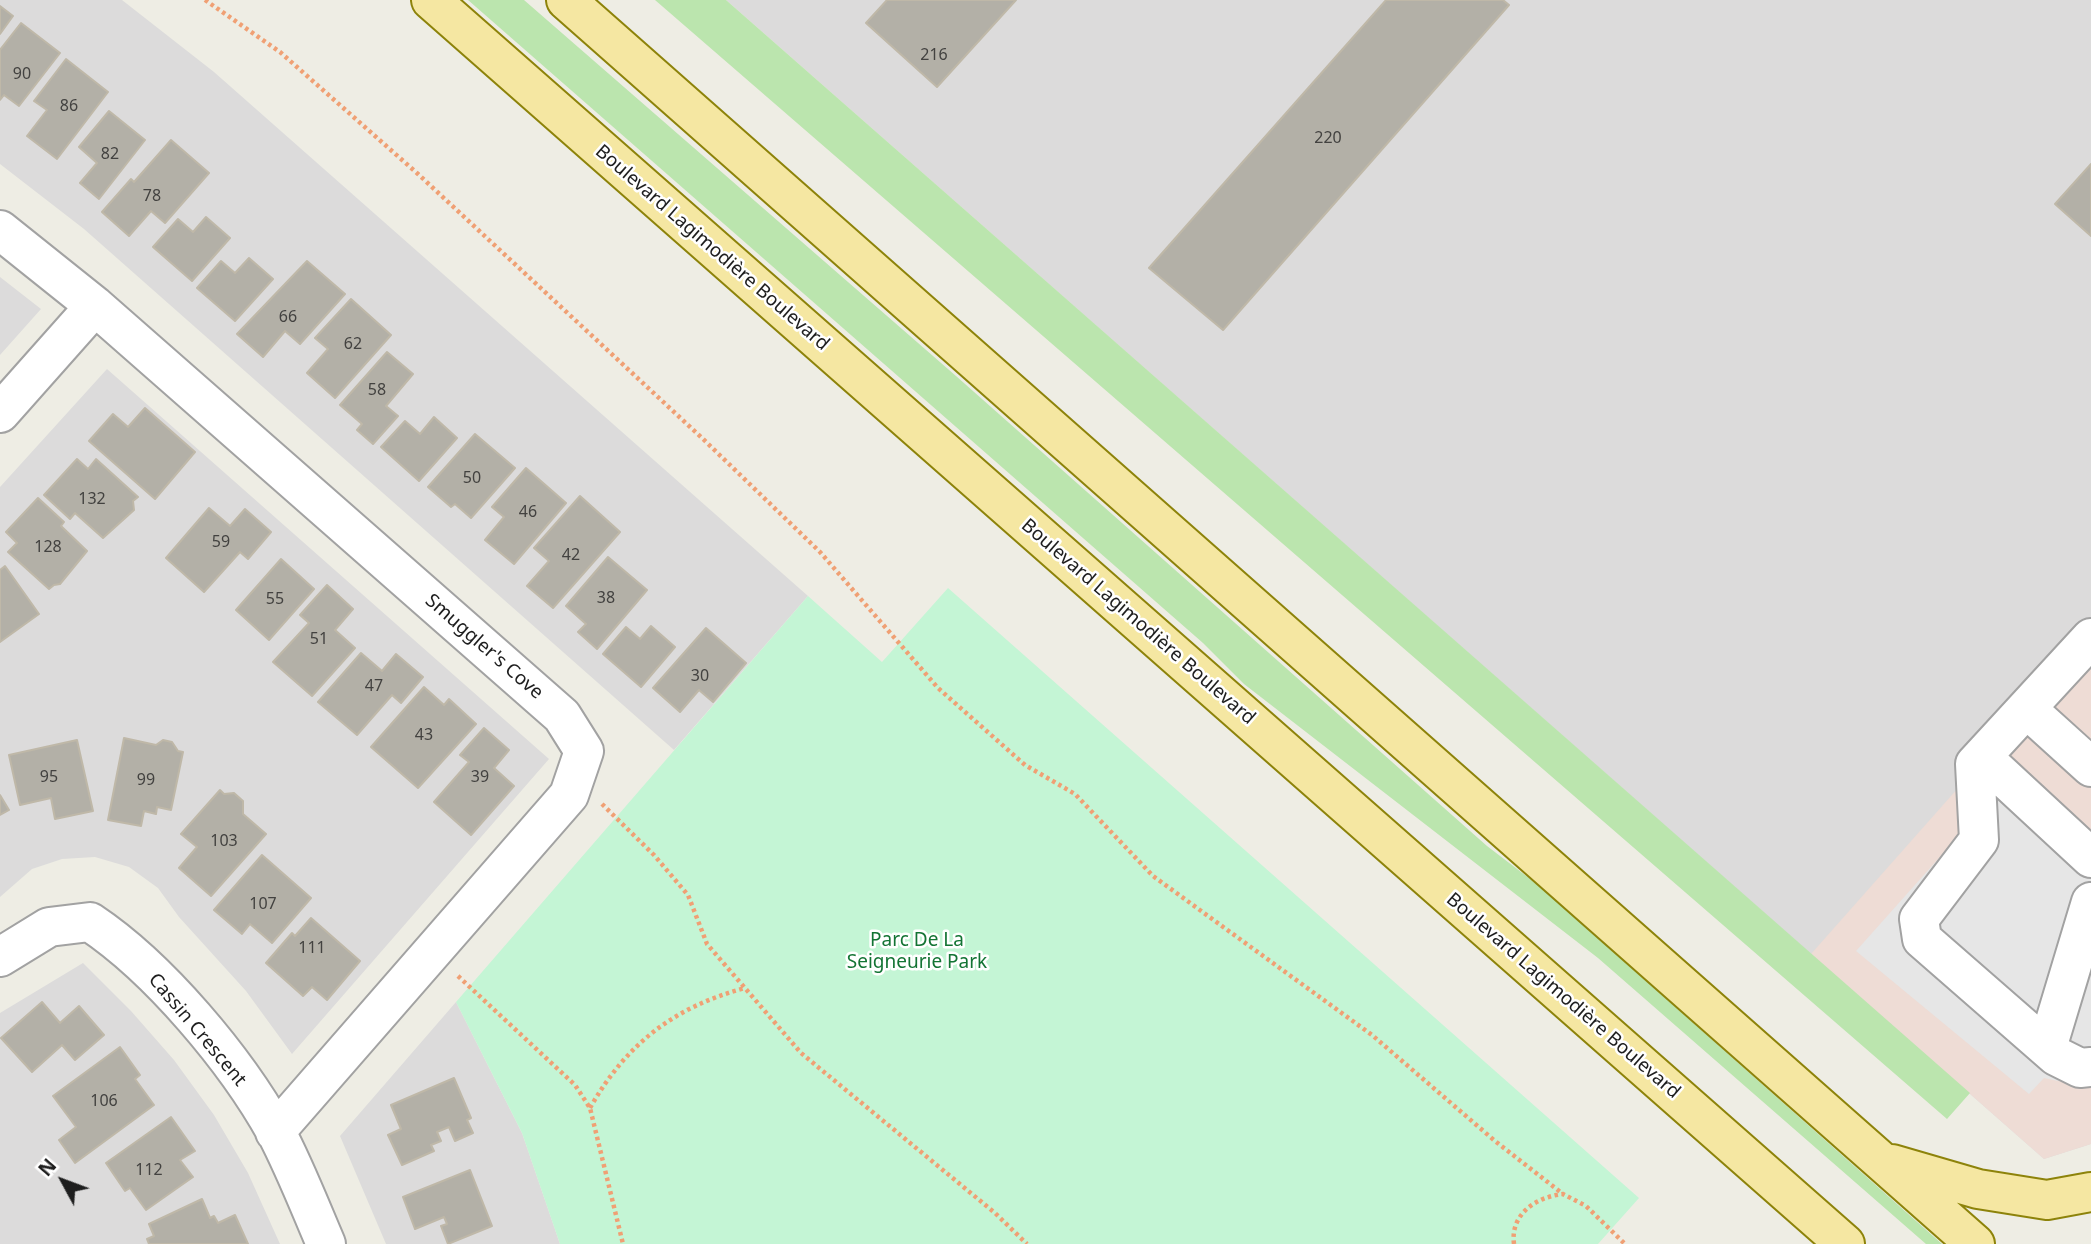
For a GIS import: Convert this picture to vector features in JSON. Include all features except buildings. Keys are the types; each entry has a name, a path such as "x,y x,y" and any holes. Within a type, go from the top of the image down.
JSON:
{"main road":[{"name":"Boulevard Lagimodière Boulevard","path":"430,0 1845,1244"},
{"path":"566,0 1975,1244"},
{"path":"1880,1161 1978,1189 2047,1200 2091,1192"}],"street":[{"name":"Smuggler's Cove","path":"0,230 95,306 562,716 584,751 569,795 275,1132"},
{"path":"0,413 95,306"},
{"path":"2091,638 1975,764 1979,840 1919,919 1922,939 2047,1048 2080,1068 2091,1068"},
{"path":"2027,709 2091,767"},
{"path":"1982,757 2091,858"},
{"path":"2047,1048 2091,902"},
{"name":"Cassin Crescent","path":"0,957 49,927 90,922 124,945 188,1013 234,1070 275,1132 326,1244"}],"path":[{"path":"205,0 280,52 310,78 418,174 702,438 820,552 938,688 1025,765 1075,794 1153,876 1372,1035 1495,1141 1563,1194 1586,1206 1625,1244"},
{"path":"572,785 610,809 688,895 707,944 801,1054 995,1213 1027,1244"},
{"path":"431,952 528,1038 575,1085 590,1108 623,1244"},
{"path":"590,1108 606,1080 650,1035 679,1012 712,997 745,988"},
{"path":"1514,1244 1520,1216 1540,1199 1563,1194"}],"shaded area":[{"path":"0,0 122,0 214,72 808,596 674,750 84,229 0,164"},
{"path":"726,0 2091,0 2091,1144 2044,1159"},
{"path":"0,277 41,309 0,355"},
{"path":"107,369 549,759 292,1054 246,991 179,917 158,888 129,867 95,857 62,859 32,869 0,897 0,487"},
{"path":"2091,638 2091,1144 2044,1159 1811,954"},
{"path":"2013,775 2091,844 2091,1088 2044,1078 2029,1094 1856,951"},
{"path":"83,963 131,1011 174,1060 214,1115 248,1173 280,1244 0,1244 0,1013"},
{"path":"456,1002 522,1133 560,1244 386,1244 340,1136"}],"green space":[{"path":"468,0 524,0 956,376 1487,846 1538,885 1942,1244 1926,1244 1598,958 1244,684 1203,643"},
{"path":"655,0 726,0 1970,1093 1947,1119"},
{"name":"Parc De La Seigneurie Park","path":"948,588 1639,1198 1598,1244 560,1244 522,1133 456,1002 808,596 882,662"}]}
